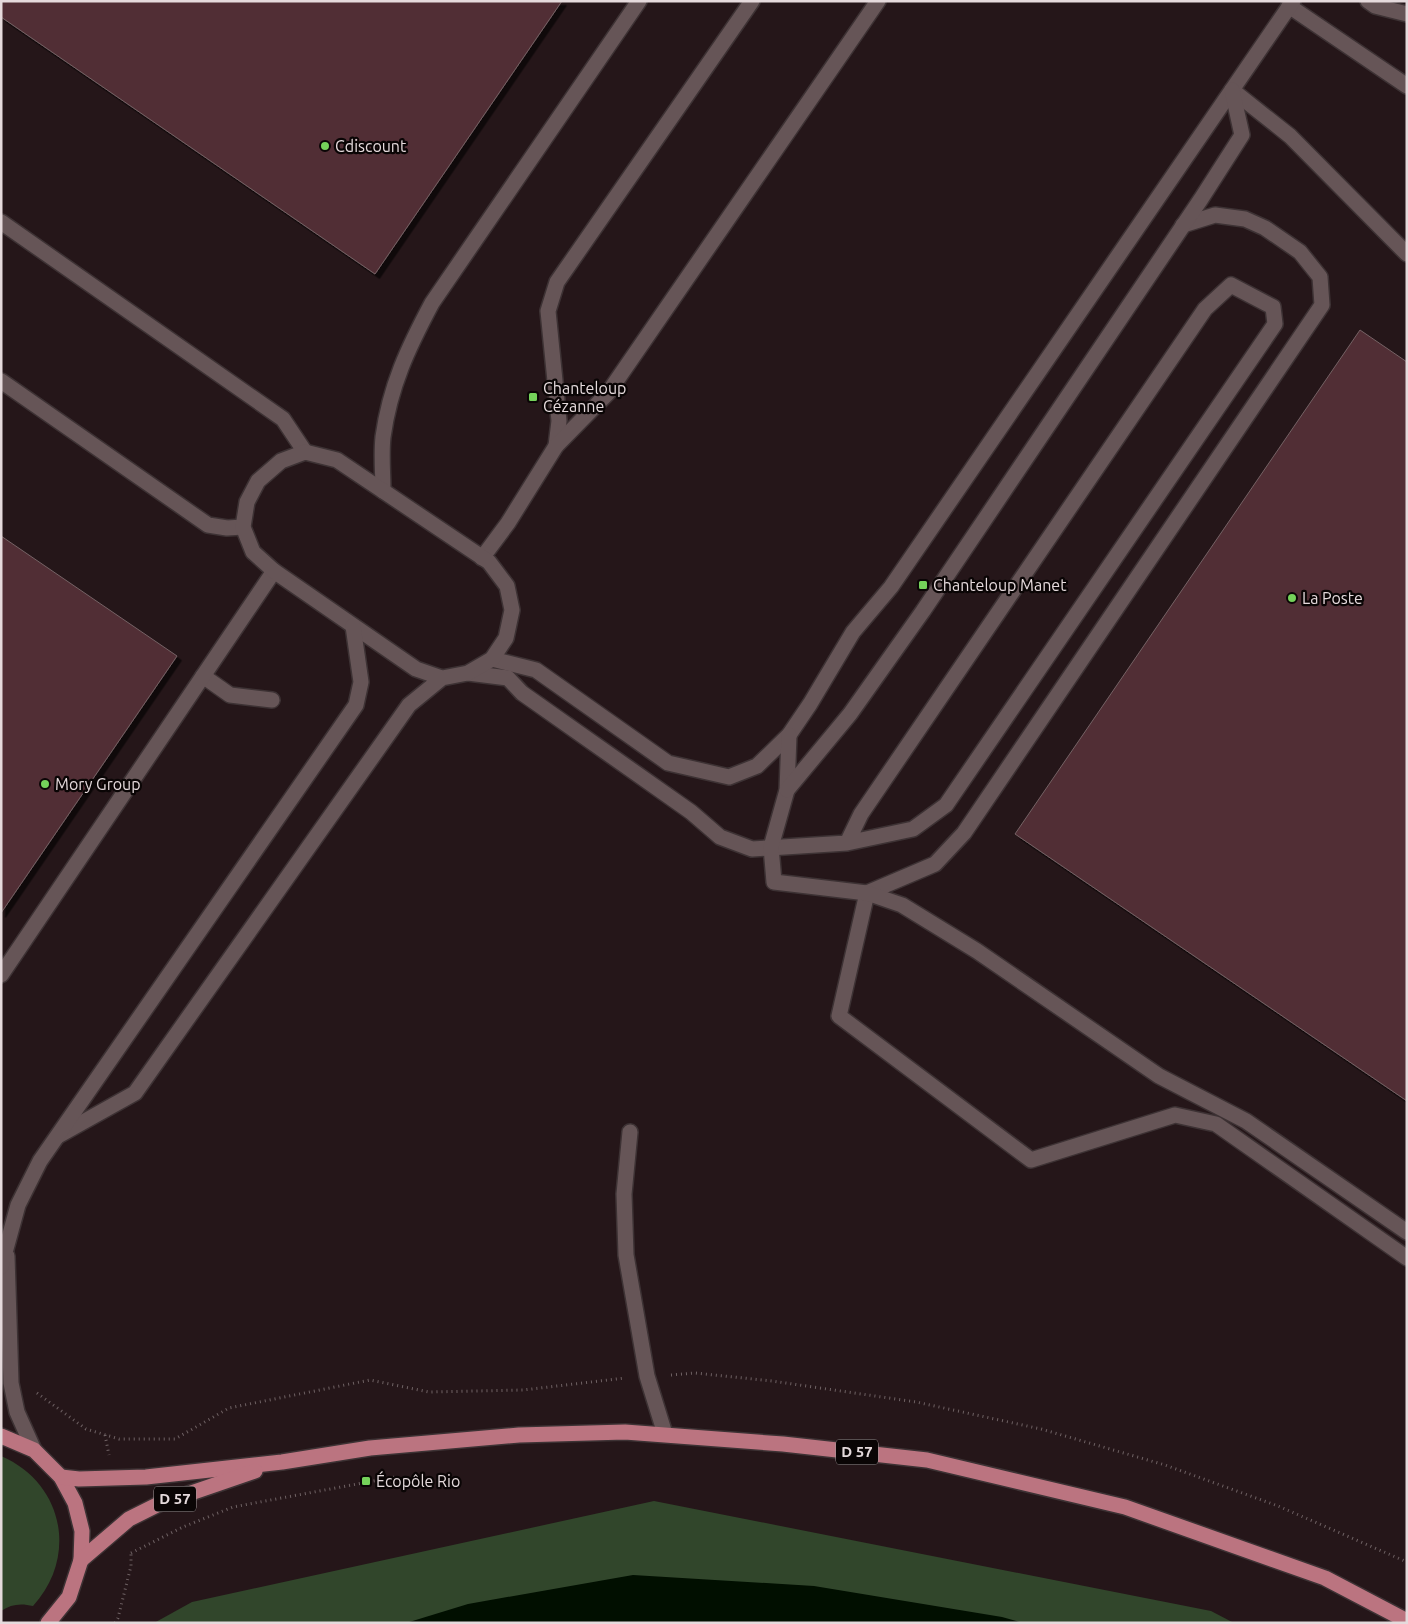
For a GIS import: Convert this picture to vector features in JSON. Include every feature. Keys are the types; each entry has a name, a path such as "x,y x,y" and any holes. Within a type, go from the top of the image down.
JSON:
{"main road":[{"name":"D 57","path":"61,1477 79,1479 146,1477 282,1462 370,1448 519,1435 625,1432 783,1444 927,1460 1125,1508 1325,1578 1407,1620"},
{"path":"1,1436 34,1450 61,1477 75,1503 80,1522 82,1531 81,1560 69,1597 48,1623"},
{"name":"D 57","path":"81,1560 129,1519 158,1504 282,1462"}],"lane":[{"path":"384,491 383,438 394,386 409,346 432,303 640,1"},
{"path":"556,446 559,421 548,311 557,282 752,1"},
{"path":"482,558 508,523 556,446 608,393 878,1"},
{"path":"1368,1 1375,6 1407,14"},
{"path":"492,659 536,670 668,763 729,778 757,766 789,735 810,704 852,632 891,587 1291,4 1407,86"},
{"path":"787,790 850,714 923,611 1242,135 1232,90"},
{"path":"1232,90 1290,136 1407,254"},
{"path":"866,893 935,864 964,833 1322,305 1320,277 1300,252 1265,228 1245,219 1215,215 1183,225"},
{"path":"1,222 283,419 304,452"},
{"path":"58,1136 135,1093 408,706 442,678 468,673 508,678 522,693 691,812 720,836 752,849 847,843 913,829 946,805 1275,324 1273,307 1232,285 1205,309 861,814 847,843"},
{"path":"1,380 208,525 227,528 243,527"},
{"path":"442,678 416,669 274,571 253,552 243,527 247,502 258,481 280,461 304,452 337,460 489,562 507,586 512,610 506,638 492,659 468,673"},
{"path":"1,975 274,571"},
{"path":"1,1267 18,1205 40,1161 356,705 361,682 353,626"},
{"path":"203,676 230,695 272,700"},
{"path":"789,735 787,790 771,847 774,882 866,893 902,905 977,951 1159,1076 1246,1121 1407,1232"},
{"path":"866,893 839,1016 1031,1160 1175,1115 1216,1124 1407,1258"},
{"path":"630,1132 624,1194 626,1255 647,1376 665,1434"},
{"path":"7,1247 11,1383 17,1412 34,1450"}],"path":[{"path":"105,1435 109,1460"},
{"path":"131,1553 183,1527 233,1508 395,1477"},
{"path":"115,1623 118,1618 131,1566 131,1546"}],"green space":[{"path":"1,1456 22,1468 39,1484 51,1502 58,1523 59,1544 56,1566 47,1587 33,1606 16,1605 1,1611"},
{"path":"654,1501 1211,1611 1234,1623 154,1623 192,1602"}],"shaded area":[{"path":"633,1575 814,1586 1002,1617 1023,1623 406,1623 468,1604"}],"building":[{"name":"Cdiscount","path":"1,1 562,1 375,274 1,17"},
{"name":"La Poste","path":"1360,330 1407,362 1407,1101 1015,834"},
{"name":"Mory Group","path":"1,536 177,656 1,913"}],"place":[{"name":"Cdiscount","path":"325,146"},
{"name":"Chanteloup Cézanne","path":"533,397"},
{"name":"Chanteloup Manet","path":"923,585"},
{"name":"La Poste","path":"1292,598"},
{"name":"Mory Group","path":"45,784"},
{"name":"Écopôle Rio","path":"366,1481"}]}
